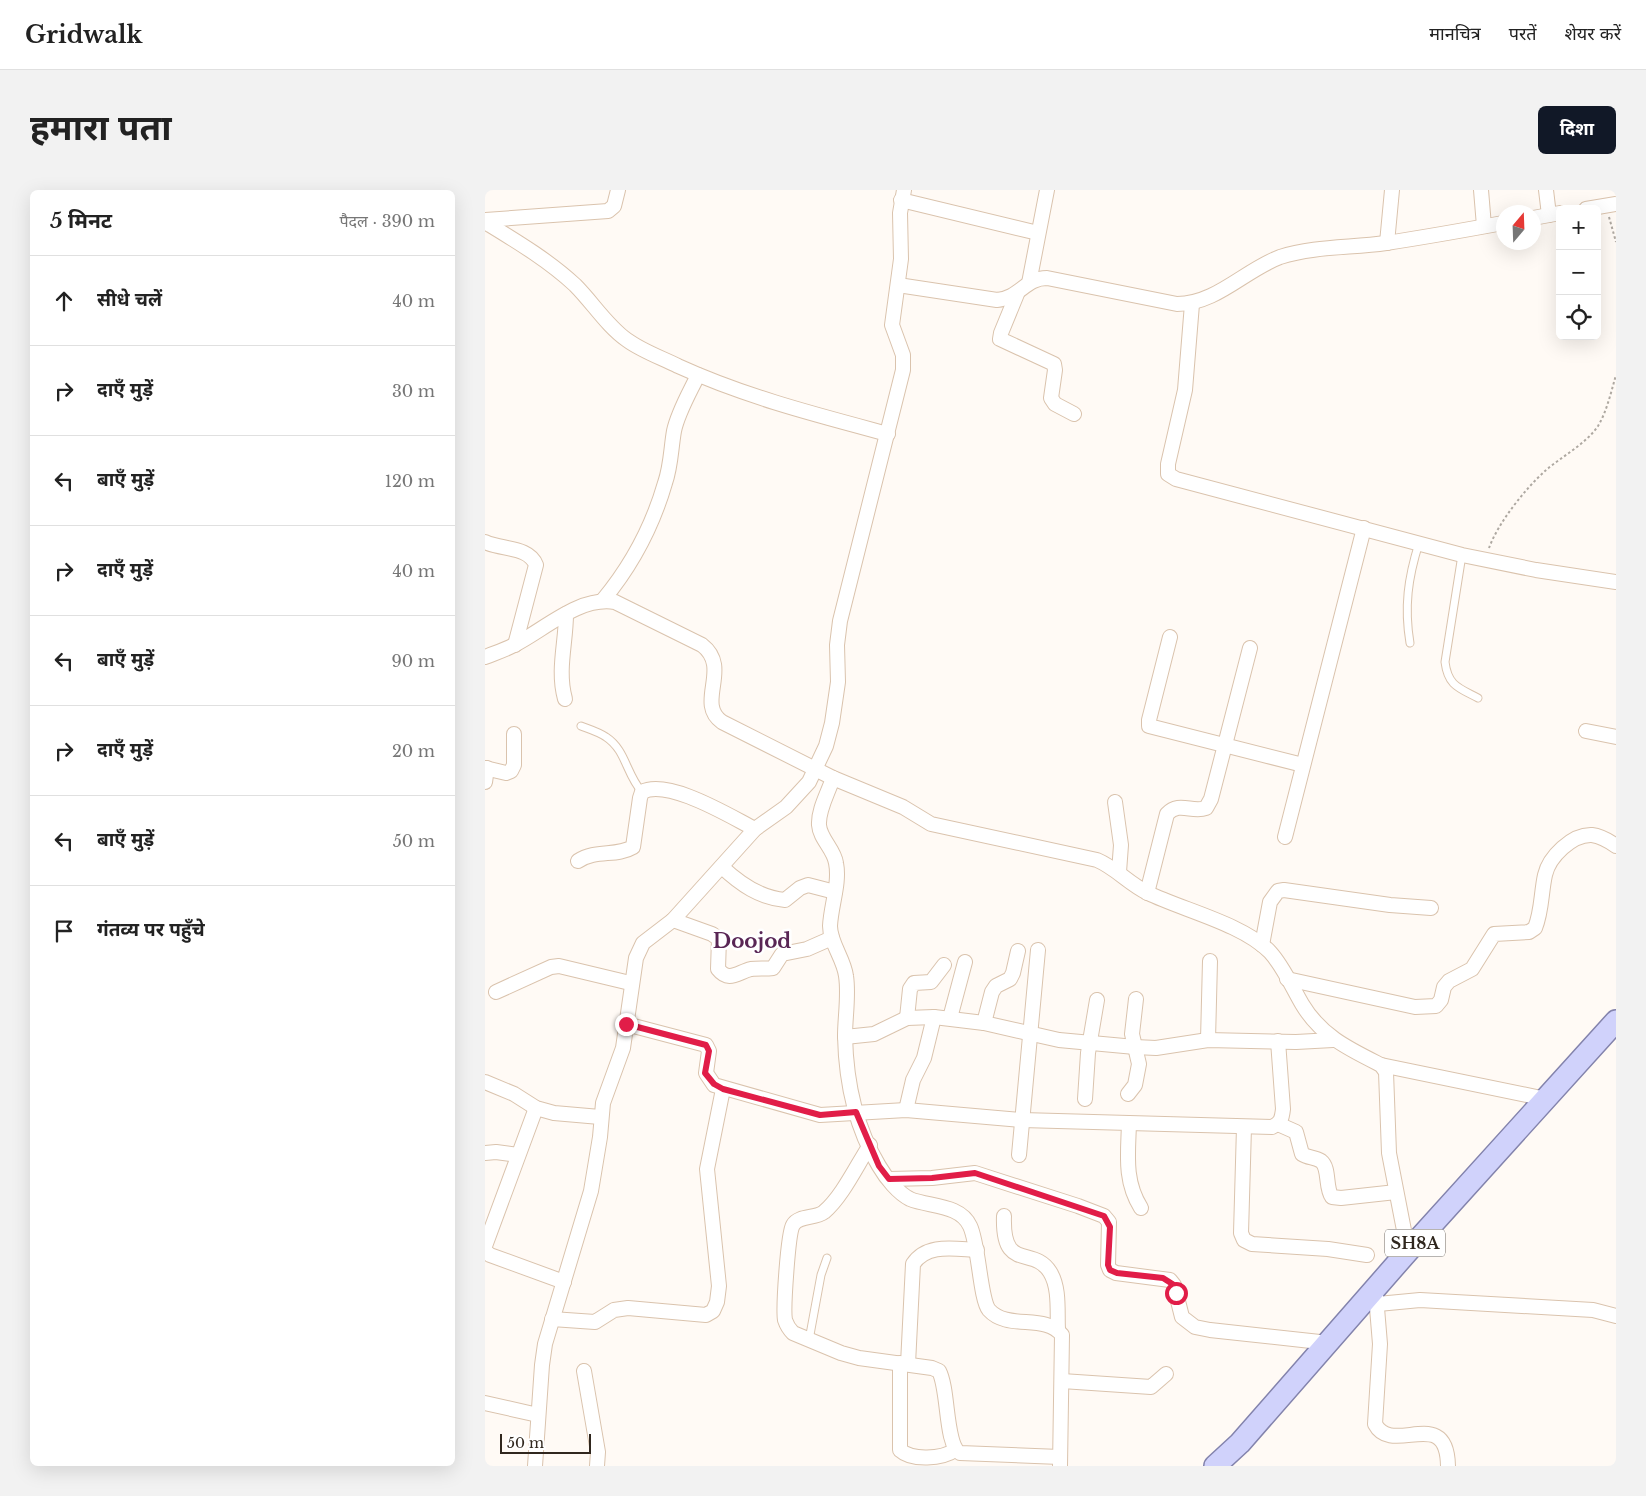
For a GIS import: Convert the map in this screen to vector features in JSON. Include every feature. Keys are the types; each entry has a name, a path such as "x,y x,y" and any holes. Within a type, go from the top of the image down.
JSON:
{"main road":[{"name":"SH8A","path":"1215,1466 1240,1443 1329,1343 1377,1297 1408,1251 1616,1021"}],"street":[{"path":"485,221 608,211 614,206 618,190"},
{"path":"1029,283 1047,190"},
{"path":"1387,243 1392,190"},
{"path":"1481,190 1484,226"},
{"path":"1541,216 1554,214 1546,190"},
{"path":"535,1466 542,1365 552,1319 591,1191 600,1137 600,1117 623,1048 630,983 635,958 643,943 673,920 755,830 801,793 815,770 826,746 832,723 838,682 837,645 840,621 903,370 903,355 892,325 901,259 899,226 903,195 1038,232"},
{"path":"485,221 536,254 574,284 623,337 698,375 763,400 888,434"},
{"path":"898,285 997,300 1007,299 1017,294 1037,278 1047,278 1177,304 1192,304 1280,258 1319,249 1387,243 1496,224"},
{"path":"1017,294 1000,339 1053,364 1055,370 1051,398 1055,404 1074,414"},
{"path":"1192,304 1185,390 1168,464 1168,474 1177,479 1462,555 1616,582"},
{"path":"485,657 515,645 567,614 603,600 627,571 656,510 666,482 676,425 698,375"},
{"path":"1285,837 1364,528"},
{"path":"485,542 525,553 534,558 536,566 515,645"},
{"path":"603,600 615,602 702,645 710,651 714,660 711,707 713,716 815,770 903,807 931,824 1097,860 1119,872 1147,893 1219,922 1262,945 1271,953 1308,1012 1333,1040 1381,1065 1546,1099"},
{"path":"565,699 560,673 567,614"},
{"path":"1170,637 1149,726 1225,747 1303,765"},
{"path":"1147,893 1167,814 1172,808 1181,806 1200,810 1206,808 1211,800 1250,648"},
{"path":"1586,731 1616,737"},
{"path":"486,772 506,773 511,771 514,765 514,734"},
{"path":"833,778 820,816 819,826 836,861 835,892 830,928 832,938 844,964 846,978 846,1064 856,1112 879,1166 899,1191 910,1198 951,1210 964,1216 970,1226 977,1250 985,1301 989,1309 1005,1319 1058,1329"},
{"path":"578,861 595,853 626,851 633,846 642,792 654,789 682,795 755,830"},
{"path":"1115,802 1121,845 1119,872"},
{"path":"1287,979 1415,1007 1436,1006 1441,1000 1444,987 1449,981 1472,969 1494,934 1529,932 1535,928 1545,875 1549,864 1557,853 1572,841 1583,836 1593,835 1616,846"},
{"path":"722,867 739,883 777,900 785,900 800,888 808,885 835,892"},
{"path":"1262,945 1270,902 1278,891 1284,890 1390,905 1431,908"},
{"path":"673,920 712,934 719,939 718,969 722,974 731,977 749,970 773,968 782,954 807,949 832,938"},
{"path":"1019,1155 1032,1035 1038,950"},
{"path":"984,1023 992,992 996,986 1010,980 1018,951"},
{"path":"1209,1040 1210,961"},
{"path":"950,1018 965,962"},
{"path":"907,1018 910,989 913,983 931,982 944,965"},
{"path":"496,992 551,967 559,966 630,983"},
{"path":"1128,1094 1135,1085 1139,1064 1132,1034 1135,999"},
{"path":"1085,1099 1089,1044 1097,1000"},
{"path":"845,1036 875,1034 907,1018 934,1017 984,1023 1032,1035 1089,1044 1135,1047 1156,1048 1209,1040 1317,1042 1333,1040"},
{"path":"906,1110 913,1080 924,1058 934,1017"},
{"path":"626,1024 706,1045 709,1051 705,1073 714,1084 723,1089 820,1115 906,1110 1023,1120 1244,1127 1272,1127 1278,1124 1282,1117 1278,1041"},
{"path":"1381,1065 1386,1072 1387,1127 1396,1192 1408,1251"},
{"path":"485,1082 514,1094 536,1108 554,1113 600,1117"},
{"path":"552,1319 595,1322 615,1310 628,1308 706,1314 713,1312 717,1302 719,1286 707,1170 723,1089"},
{"path":"485,1246 536,1108"},
{"path":"1129,1124 1128,1174 1132,1195 1141,1208"},
{"path":"1278,1124 1296,1132 1302,1154 1321,1161 1325,1165 1328,1192 1332,1197 1341,1198 1396,1192"},
{"path":"1244,1127 1241,1233 1244,1240 1252,1244 1328,1249 1367,1255"},
{"path":"870,1145 832,1204 823,1213 799,1220 793,1224 790,1233 785,1319 793,1333 859,1358 939,1371 944,1386 952,1443 955,1450"},
{"path":"485,1153 496,1152 518,1155"},
{"path":"889,1179 932,1178 975,1173 1078,1206 1104,1216 1109,1222 1108,1265 1110,1270 1117,1273 1170,1280 1174,1285 1182,1317 1195,1327 1329,1343"},
{"path":"977,1250 927,1250 918,1256 913,1264 904,1364 900,1450 913,1457 943,1456 955,1450 969,1454 1060,1462 1063,1344 1062,1335 1058,1329 1056,1294 1049,1271 1040,1263 1012,1251 1008,1246 1004,1239 1004,1216"},
{"path":"485,1250 490,1255 564,1282"},
{"path":"1448,1466 1445,1444 1439,1437 1430,1434 1390,1435 1381,1432 1375,1424 1380,1344 1377,1297 1593,1310 1608,1312 1616,1316"},
{"path":"584,1371 597,1452 597,1466"},
{"path":"1062,1381 1151,1387 1166,1374"},
{"path":"485,1403 538,1416"}],"lane":[{"path":"1410,644 1406,620 1406,597 1409,578 1419,543"},
{"path":"1462,555 1445,662 1447,674 1453,684 1479,698"},
{"path":"581,726 606,736 618,747 629,774 642,792"},
{"path":"809,1340 821,1275 827,1258"}],"path":[{"path":"1611,205 1616,242"},
{"path":"1484,560 1499,527 1527,490 1545,471 1587,440 1598,426 1605,413 1616,375"}],"district":[{"name":"Doojod","path":"752,941"}],"route":[{"path":"626,1024 698,1041 706,1045 709,1051 705,1073 714,1084 723,1089 820,1115 856,1112 879,1166 889,1179 932,1178 975,1173 1034,1191 1104,1216 1109,1222 1110,1227 1108,1267 1110,1270 1117,1273 1170,1280 1174,1285 1176,1293"}]}
